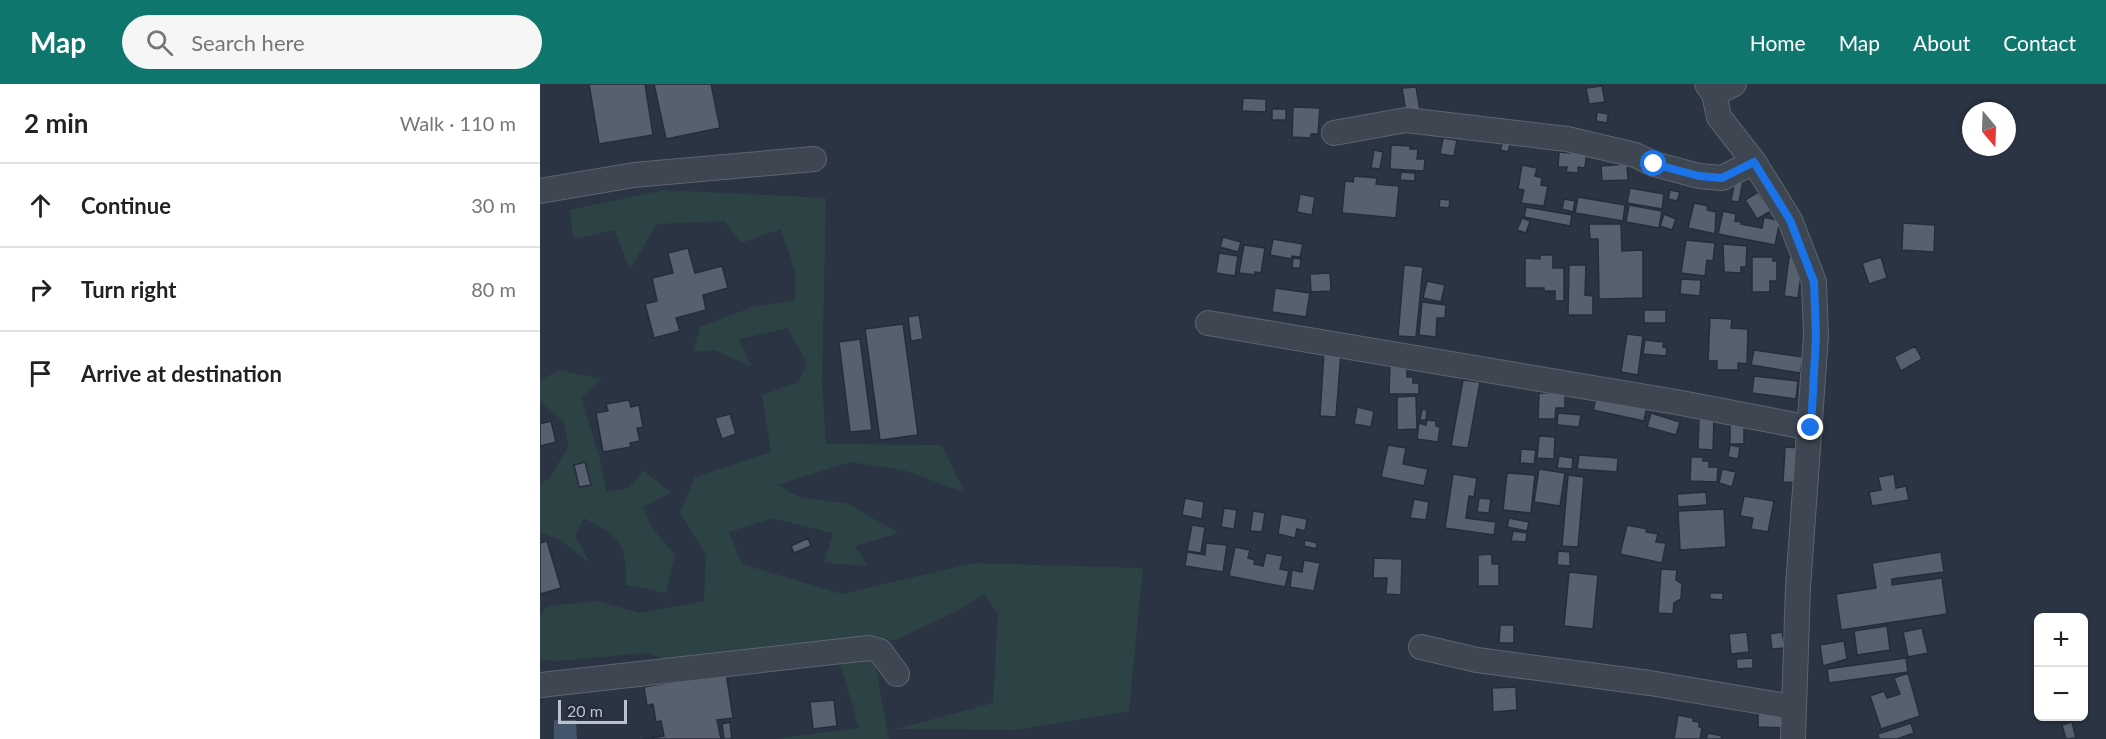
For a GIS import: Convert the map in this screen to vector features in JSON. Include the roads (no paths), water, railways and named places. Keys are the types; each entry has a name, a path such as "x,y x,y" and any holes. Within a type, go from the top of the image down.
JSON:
{"street":[{"path":"1718,87 1719,117 1754,162 1790,220 1814,282 1816,336 1798,586 1793,739"},
{"path":"1334,133 1406,120 1567,139 1635,155 1654,164 1699,176 1722,178 1754,162"},
{"path":"540,191 634,175 814,159"},
{"path":"1208,323 1676,402 1811,428"},
{"path":"1421,647 1477,660 1650,682 1793,707"},
{"path":"540,685 869,648 880,651 897,674"}],"water":[{"path":"554,720 576,720 577,739 554,739"}]}
